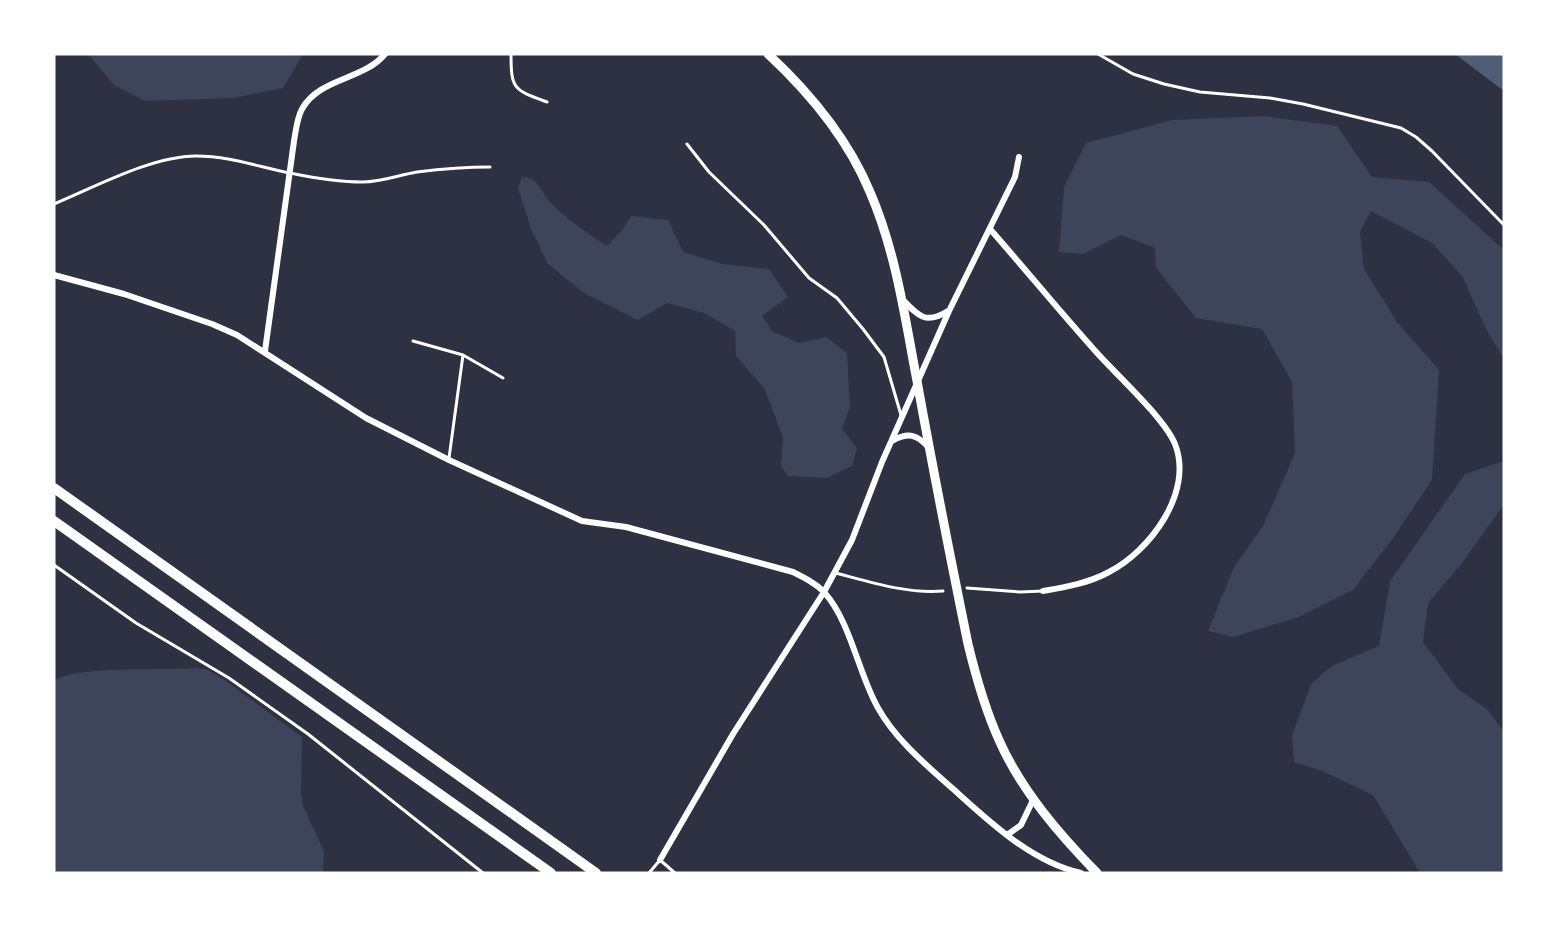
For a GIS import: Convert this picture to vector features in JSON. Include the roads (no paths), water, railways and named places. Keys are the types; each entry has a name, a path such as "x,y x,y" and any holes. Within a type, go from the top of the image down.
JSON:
{"highway":[{"path":"54,488 596,873"},
{"path":"54,521 550,873"}],"main road":[{"path":"768,54 822,112 857,166 870,191 882,225 901,297 976,678 1000,742 1034,798 1065,840 1097,873"}],"street":[{"path":"265,351 298,120 302,109 309,99 372,66 385,54"},
{"path":"660,860 733,734 824,592 852,540 917,382 1015,177 1019,157"},
{"path":"990,229 1160,421 1174,444 1178,458 1179,474 1174,497 1153,536 1143,547 1109,573 1043,591"},
{"path":"54,275 94,284 193,316 237,335 366,418 449,460 582,521 626,527 793,572 809,580 824,592 836,610 867,686 889,726 903,743 990,823 1052,864 1081,873"},
{"path":"901,297 915,313 923,318 938,318 949,311"},
{"path":"891,441 903,435 911,435 919,437 930,448"},
{"path":"1007,835 1021,825 1034,798"}],"lane":[{"path":"511,54 512,81 517,89 547,102"},
{"path":"1098,54 1133,74 1164,84 1200,92 1270,98 1303,104 1401,128 1432,151 1504,225"},
{"path":"687,144 709,172 764,225 809,278 837,298 863,329 884,357 902,417"},
{"path":"54,204 137,170 179,157 204,156 233,159 319,178 372,182 428,171 462,167 490,167"},
{"path":"413,341 463,355 503,378"},
{"path":"449,460 463,355"},
{"path":"54,565 136,623 229,678 308,734 483,873"},
{"path":"834,572 898,588 943,591"},
{"path":"967,588 1020,592 1043,591"},
{"path":"649,873 660,860 675,873"}]}
